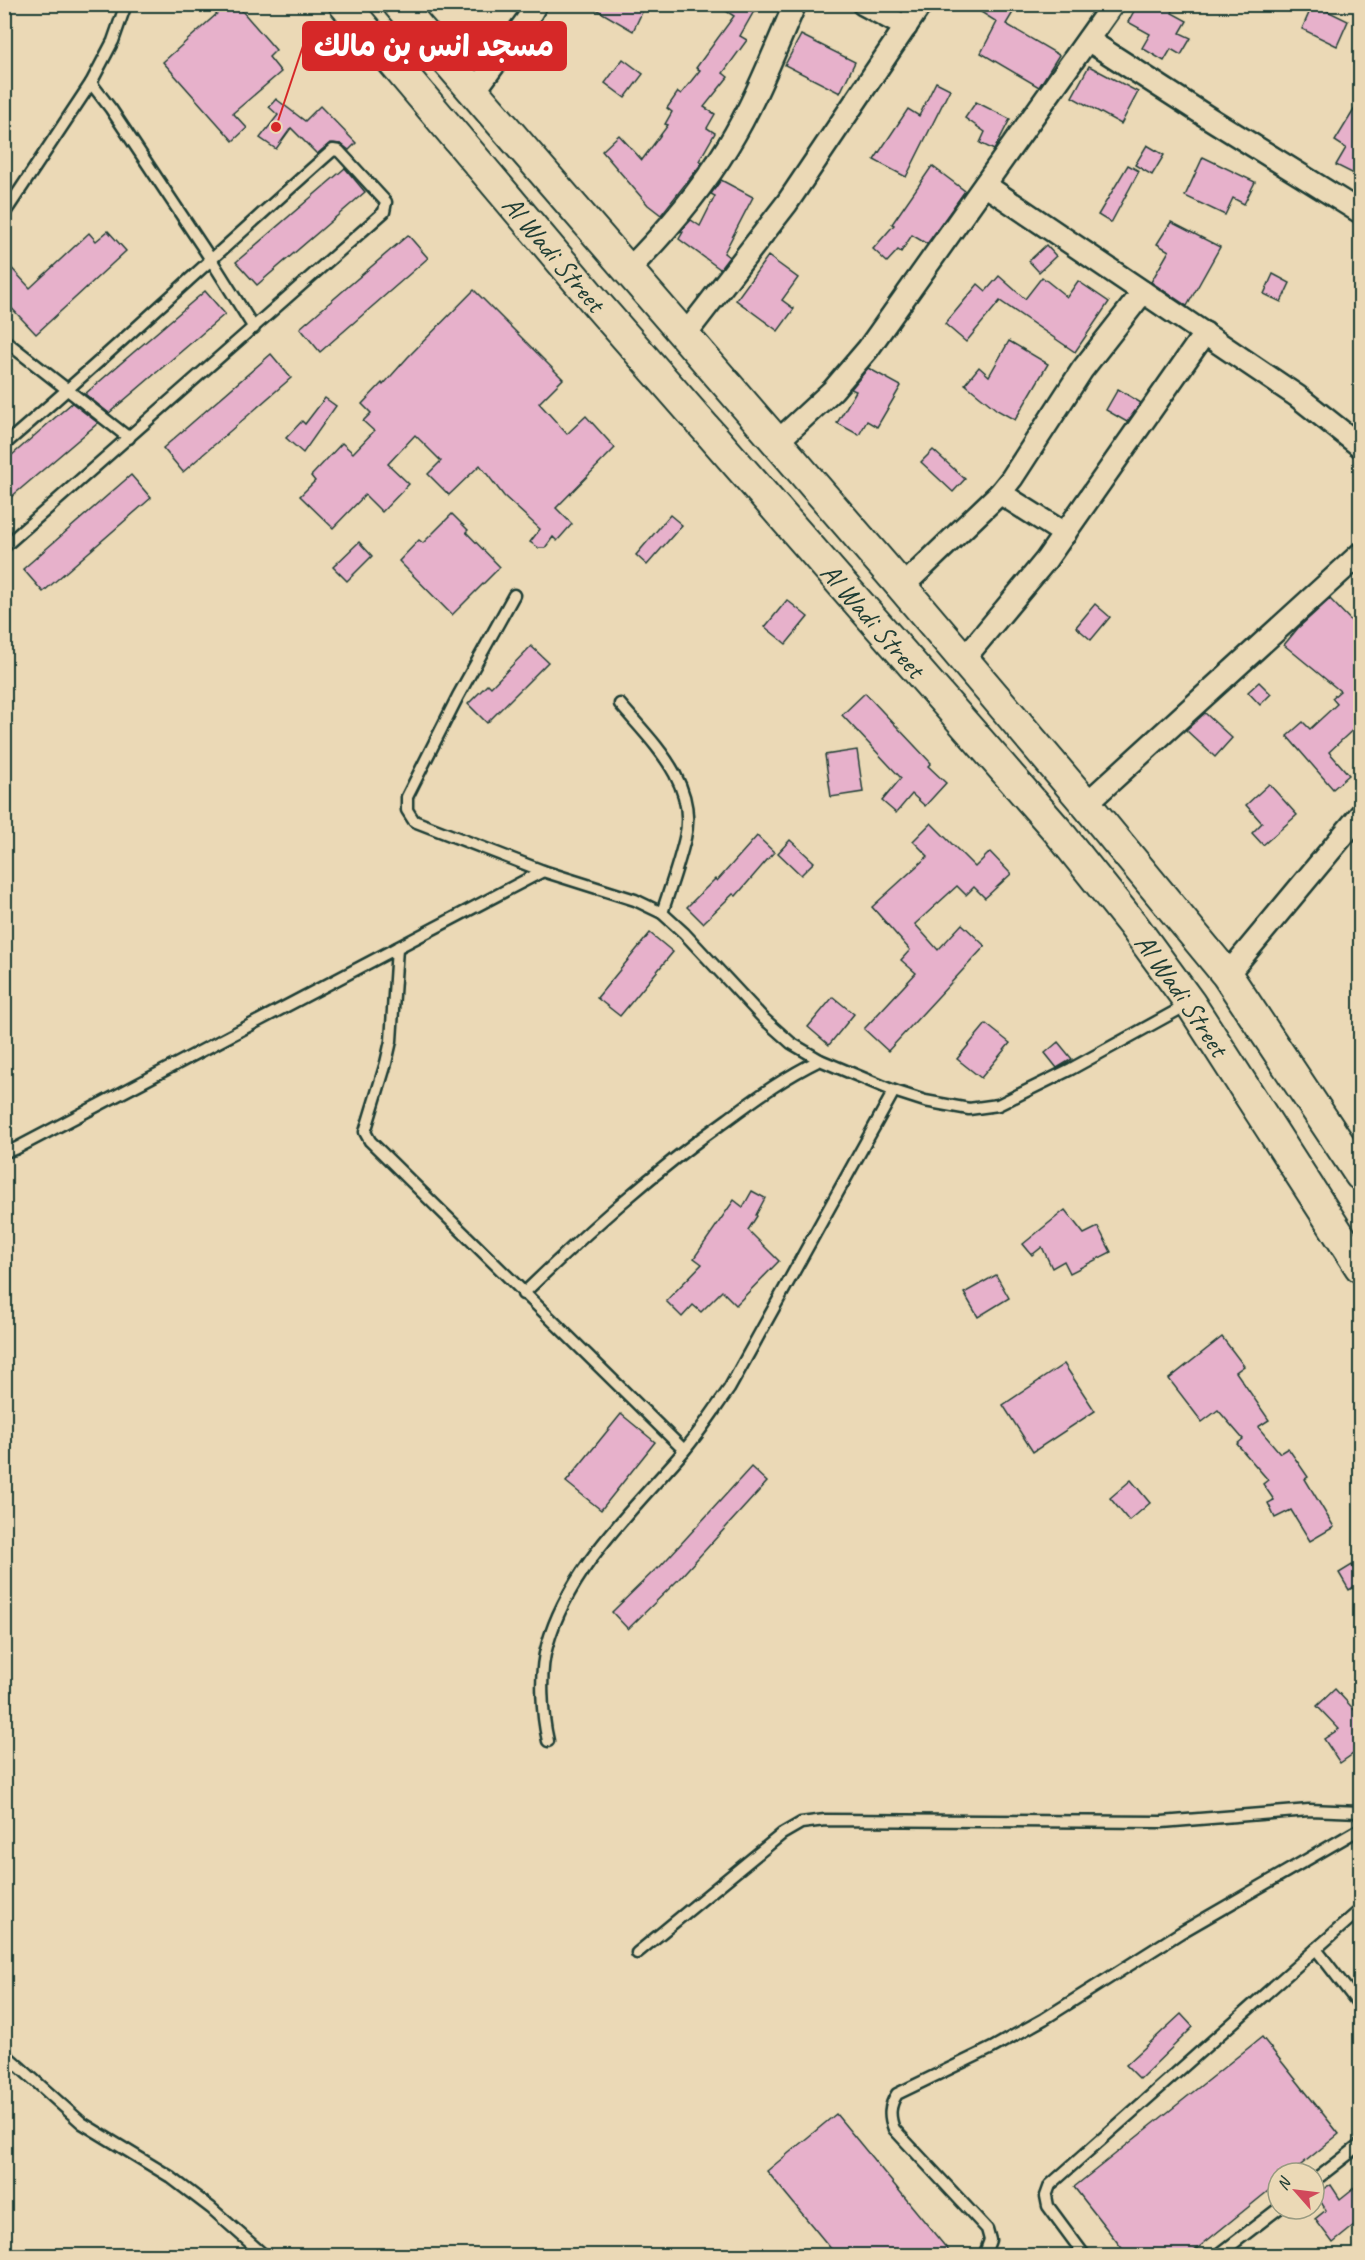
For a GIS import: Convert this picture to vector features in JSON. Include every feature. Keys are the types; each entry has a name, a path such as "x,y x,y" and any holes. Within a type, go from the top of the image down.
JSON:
{"main road":[{"name":"Al Wadi Street","path":"344,4 597,304 1057,830 1190,1003 1360,1267"},
{"name":"Al Wadi Street","path":"398,4 902,587 1227,975 1360,1175"}],"street":[{"path":"474,92 527,20 536,4"},
{"path":"627,271 688,204 728,147 795,4"},
{"path":"863,4 906,27"},
{"path":"684,336 787,203 921,4"},
{"path":"777,442 833,390 868,349 1113,4"},
{"path":"1088,40 1360,212"},
{"path":"986,185 1298,396 1360,446"},
{"path":"902,587 1000,493 1082,370 1143,292"},
{"path":"963,660 1065,534 1205,333"},
{"path":"1000,493 1065,534"},
{"path":"1086,804 1360,554"},
{"path":"1227,975 1360,815"}],"lane":[{"path":"4,214 91,83 113,41 126,4"},
{"path":"91,83 111,109 254,328"},
{"path":"4,445 333,150 339,151 386,202 384,212 4,547"},
{"path":"4,340 129,438"},
{"path":"514,595 458,696 407,796 407,810 414,821 543,871 635,900 662,913 684,933 764,1019 791,1043 820,1060 894,1091 925,1101 969,1109 998,1104 1071,1069 1190,1003"},
{"path":"620,704 668,762 682,789 687,811 686,836 662,913"},
{"path":"4,1152 15,1149 543,871"},
{"path":"398,948 391,1041 365,1132 370,1141 684,1450"},
{"path":"523,1294 618,1205 677,1156 788,1076 820,1060"},
{"path":"548,1741 543,1720 543,1685 546,1649 553,1625 583,1570 600,1546 684,1450 729,1389 894,1091"},
{"path":"637,1953 782,1834 801,1823 825,1820 1162,1822 1309,1810 1360,1812"},
{"path":"984,2256 990,2240 987,2229 894,2129 890,2114 891,2103 897,2094 992,2048 1044,2019 1180,1933 1360,1829"},
{"path":"1085,2256 1048,2206 1046,2196 1050,2185 1360,1910"},
{"path":"1316,1949 1360,2007"},
{"path":"4,2053 82,2123 169,2176 211,2208 265,2256"},
{"path":"1326,2172 1360,2145"},
{"path":"1217,2256 1266,2218"}],"building":[{"path":"228,4 236,4 276,50 269,57 281,72 233,113 247,128 233,141 163,62"},
{"path":"587,4 646,4 633,31"},
{"path":"715,4 758,4 740,36 747,40 723,73 728,77 704,107 715,114 707,128 715,133 699,161 702,163 661,215 648,205 602,151 619,135 642,160 668,125 665,124 672,112 667,108 678,92 681,94 700,70 696,68 734,16"},
{"path":"968,4 1018,4 1006,24 1059,55 1039,87 981,53 997,22"},
{"path":"1138,4 1176,4 1172,13 1187,21 1180,33 1191,38 1181,55 1171,49 1164,61 1142,48 1150,34 1128,22"},
{"path":"1313,4 1348,21 1337,46 1302,29"},
{"path":"801,35 855,62 840,93 785,65"},
{"path":"623,59 643,74 625,98 605,83"},
{"path":"1089,66 1138,92 1121,124 1072,97"},
{"path":"936,82 950,89 906,177 874,160 908,109 919,116"},
{"path":"276,99 305,121 320,106 356,143 349,150 341,144 330,143 317,154 291,128 276,149 260,138 278,115 269,107"},
{"path":"1360,100 1360,177 1336,165 1346,148 1335,141"},
{"path":"976,102 1010,119 994,150 980,143 985,132 965,118"},
{"path":"1147,145 1164,155 1152,175 1135,165"},
{"path":"1203,157 1255,182 1244,204 1233,198 1225,215 1185,196"},
{"path":"1128,165 1139,171 1111,223 1098,215"},
{"path":"932,166 965,191 927,244 912,235 901,252 898,250 887,262 873,249 894,225 892,224"},
{"path":"345,168 365,192 257,285 236,262"},
{"path":"721,180 753,197 724,253 729,257 720,269 679,239 683,232 681,231 691,220 700,226 715,196 711,194"},
{"path":"1171,222 1220,247 1187,306 1151,282 1169,251 1157,244"},
{"path":"108,231 126,251 36,334 4,300 4,260 30,288 89,233 96,241"},
{"path":"408,235 428,258 320,352 300,328"},
{"path":"1046,245 1056,256 1039,272 1029,261"},
{"path":"768,256 798,278 782,300 794,309 778,331 736,300"},
{"path":"1273,274 1290,283 1281,302 1264,294"},
{"path":"999,276 1025,299 1042,277 1067,297 1078,281 1109,302 1075,352 1000,301 966,342 945,324 978,284 986,291"},
{"path":"474,290 563,379 539,403 567,434 586,416 615,448 556,508 572,524 557,541 553,537 545,548 539,548 530,542 540,529 504,496 480,465 449,495 428,474 441,461 415,435 388,464 409,484 382,512 365,495 333,528 300,496 315,481 311,476 342,443 353,453 374,431 363,421 371,413 362,404"},
{"path":"205,291 225,314 109,413 85,394"},
{"path":"1009,341 1048,364 1015,420 997,410 965,384 979,367 989,376"},
{"path":"271,354 291,378 183,472 163,448"},
{"path":"868,368 901,386 877,427 867,421 859,435 837,423 856,391 851,389"},
{"path":"1118,389 1141,403 1127,422 1106,410"},
{"path":"325,398 336,406 303,453 286,438 302,421 305,424"},
{"path":"72,403 98,423 4,503 4,462"},
{"path":"933,450 965,479 953,492 921,462"},
{"path":"131,475 151,498 43,592 23,569"},
{"path":"452,514 500,567 452,615 399,561 419,540 423,543"},
{"path":"670,515 682,525 647,565 636,555"},
{"path":"359,542 372,556 347,581 333,567"},
{"path":"1330,599 1360,630 1360,723 1329,752 1349,775 1333,789 1287,736 1303,722 1310,729 1337,704 1332,698 1340,691 1284,645 1298,628"},
{"path":"787,600 808,617 786,644 765,627"},
{"path":"1095,604 1110,617 1091,640 1076,627"},
{"path":"531,646 548,662 487,723 468,704 488,684 491,687"},
{"path":"1259,682 1271,694 1260,705 1248,692"},
{"path":"865,693 931,763 928,766 946,783 925,806 912,794 896,813 882,801 901,778 842,715"},
{"path":"1205,713 1232,738 1215,757 1186,730"},
{"path":"857,750 863,792 831,797 825,755"},
{"path":"1269,784 1297,815 1263,845 1252,833 1262,823 1246,805"},
{"path":"931,823 975,867 990,852 1011,874 985,898 974,887 966,895 957,886 915,924 938,950 962,924 985,946 888,1051 864,1029 916,973 901,960 910,950 872,907 928,856 913,841"},
{"path":"757,836 774,852 736,896 733,894 703,923 687,907 715,879 717,881"},
{"path":"790,840 814,862 801,875 778,853"},
{"path":"650,933 673,952 620,1016 597,998"},
{"path":"833,997 854,1014 829,1045 808,1027"},
{"path":"986,1024 1010,1043 981,1078 957,1059"},
{"path":"1058,1042 1072,1059 1057,1068 1045,1053"},
{"path":"752,1191 765,1198 748,1230 779,1261 736,1305 722,1291 701,1312 693,1305 682,1317 666,1301 702,1264 694,1258 734,1200 743,1207"},
{"path":"1065,1210 1084,1234 1098,1227 1111,1252 1070,1273 1064,1261 1052,1268 1042,1247 1032,1255 1023,1244"},
{"path":"996,1275 1009,1298 978,1317 964,1293"},
{"path":"1222,1337 1244,1366 1236,1372 1269,1420 1258,1427 1280,1453 1288,1448 1308,1477 1305,1479 1334,1527 1310,1541 1291,1510 1275,1518 1268,1503 1274,1500 1263,1484 1268,1480 1237,1444 1243,1439 1218,1410 1202,1422 1169,1379"},
{"path":"1064,1364 1095,1411 1033,1452 1003,1405"},
{"path":"621,1414 655,1442 601,1510 566,1482"},
{"path":"751,1467 767,1482 678,1580 628,1629 612,1612 658,1569"},
{"path":"1131,1480 1150,1503 1129,1521 1110,1498"},
{"path":"1352,1565 1360,1583 1349,1590 1339,1573"},
{"path":"1335,1689 1360,1716 1360,1749 1340,1763 1324,1739 1339,1729 1317,1706"},
{"path":"1181,2014 1193,2027 1140,2079 1126,2065"},
{"path":"1262,2037 1339,2134 1306,2161 1266,2161 1266,2193 1188,2256 1128,2256 1074,2187"},
{"path":"836,2114 953,2256 837,2256 767,2171"},
{"path":"1360,2183 1360,2221 1333,2243 1316,2221 1326,2221 1326,2188 1331,2185 1340,2199"}],"place":[{"name":"مسجد انس بن مالك","path":"276,127"}]}
